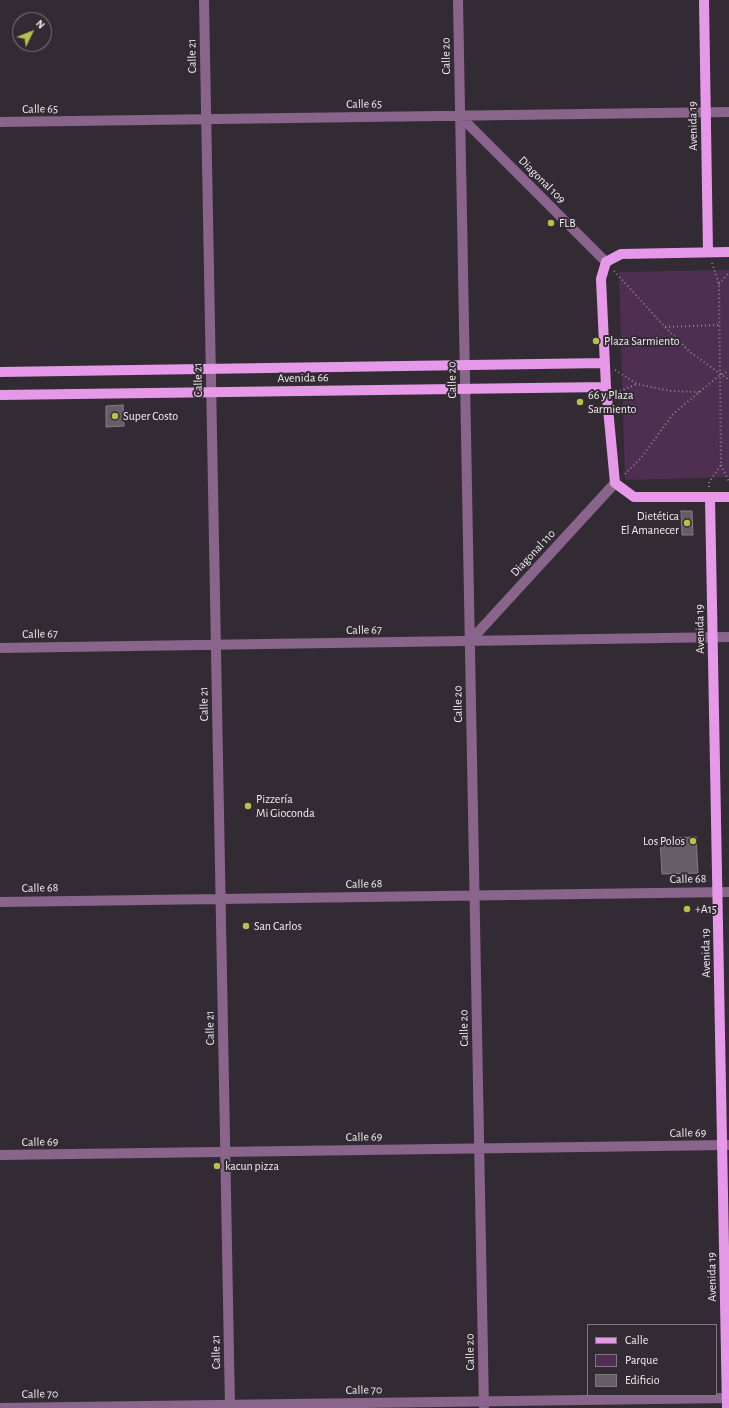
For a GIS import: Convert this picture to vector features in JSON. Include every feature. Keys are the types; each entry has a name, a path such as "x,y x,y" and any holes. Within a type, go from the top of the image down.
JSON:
{"main road":[{"name":"Avenida 19","path":"704,0 708,252"},
{"path":"729,252 621,254 606,262 601,279 606,387 615,483 634,497 729,497"},
{"name":"Avenida 66","path":"0,372 605,363"},
{"name":"Avenida 66","path":"0,395 606,387"},
{"name":"Avenida 19","path":"710,498 717,892 726,1145 728,1401"}],"street":[{"name":"Calle 21","path":"204,0 230,1406"},
{"name":"Calle 20","path":"458,0 484,1405"},
{"name":"Calle 65","path":"0,122 729,112"},
{"name":"Diagonal 109","path":"460,116 606,262"},
{"name":"Diagonal 110","path":"470,641 615,483"},
{"name":"Calle 67","path":"0,648 729,638"},
{"name":"Calle 68","path":"0,902 729,892"},
{"name":"Calle 69","path":"0,1155 726,1145"},
{"name":"Calle 70","path":"0,1408 484,1405 728,1401"}],"path":[{"path":"708,252 719,284 721,465 729,482"},
{"path":"606,262 665,327 690,352 729,380"},
{"path":"719,284 729,273"},
{"path":"665,327 720,325"},
{"path":"605,363 637,384 671,391 701,392"},
{"path":"615,483 640,458 673,414 720,375 729,371"},
{"path":"606,387 620,392 637,384"},
{"path":"710,498 709,482 721,465"}],"green space":[{"path":"729,270 729,477 625,480 619,272"}],"building":[{"name":"Super Costo","path":"123,405 124,426 106,427 106,406"},
{"name":"Dietética El Amanecer","path":"681,511 692,511 693,535 682,535"},
{"path":"696,837 698,873 662,874 660,838"}],"place":[{"name":"FLB","path":"551,223"},
{"name":"Plaza Sarmiento","path":"596,341"},
{"name":"66 y Plaza Sarmiento","path":"580,402"},
{"name":"Super Costo","path":"115,416"},
{"name":"Dietética El Amanecer","path":"687,523"},
{"name":"Pizzería Mi Gioconda","path":"248,806"},
{"name":"Los Polos","path":"693,841"},
{"name":"+A15","path":"687,909"},
{"name":"San Carlos","path":"246,926"},
{"name":"kacun pizza","path":"217,1166"}]}
